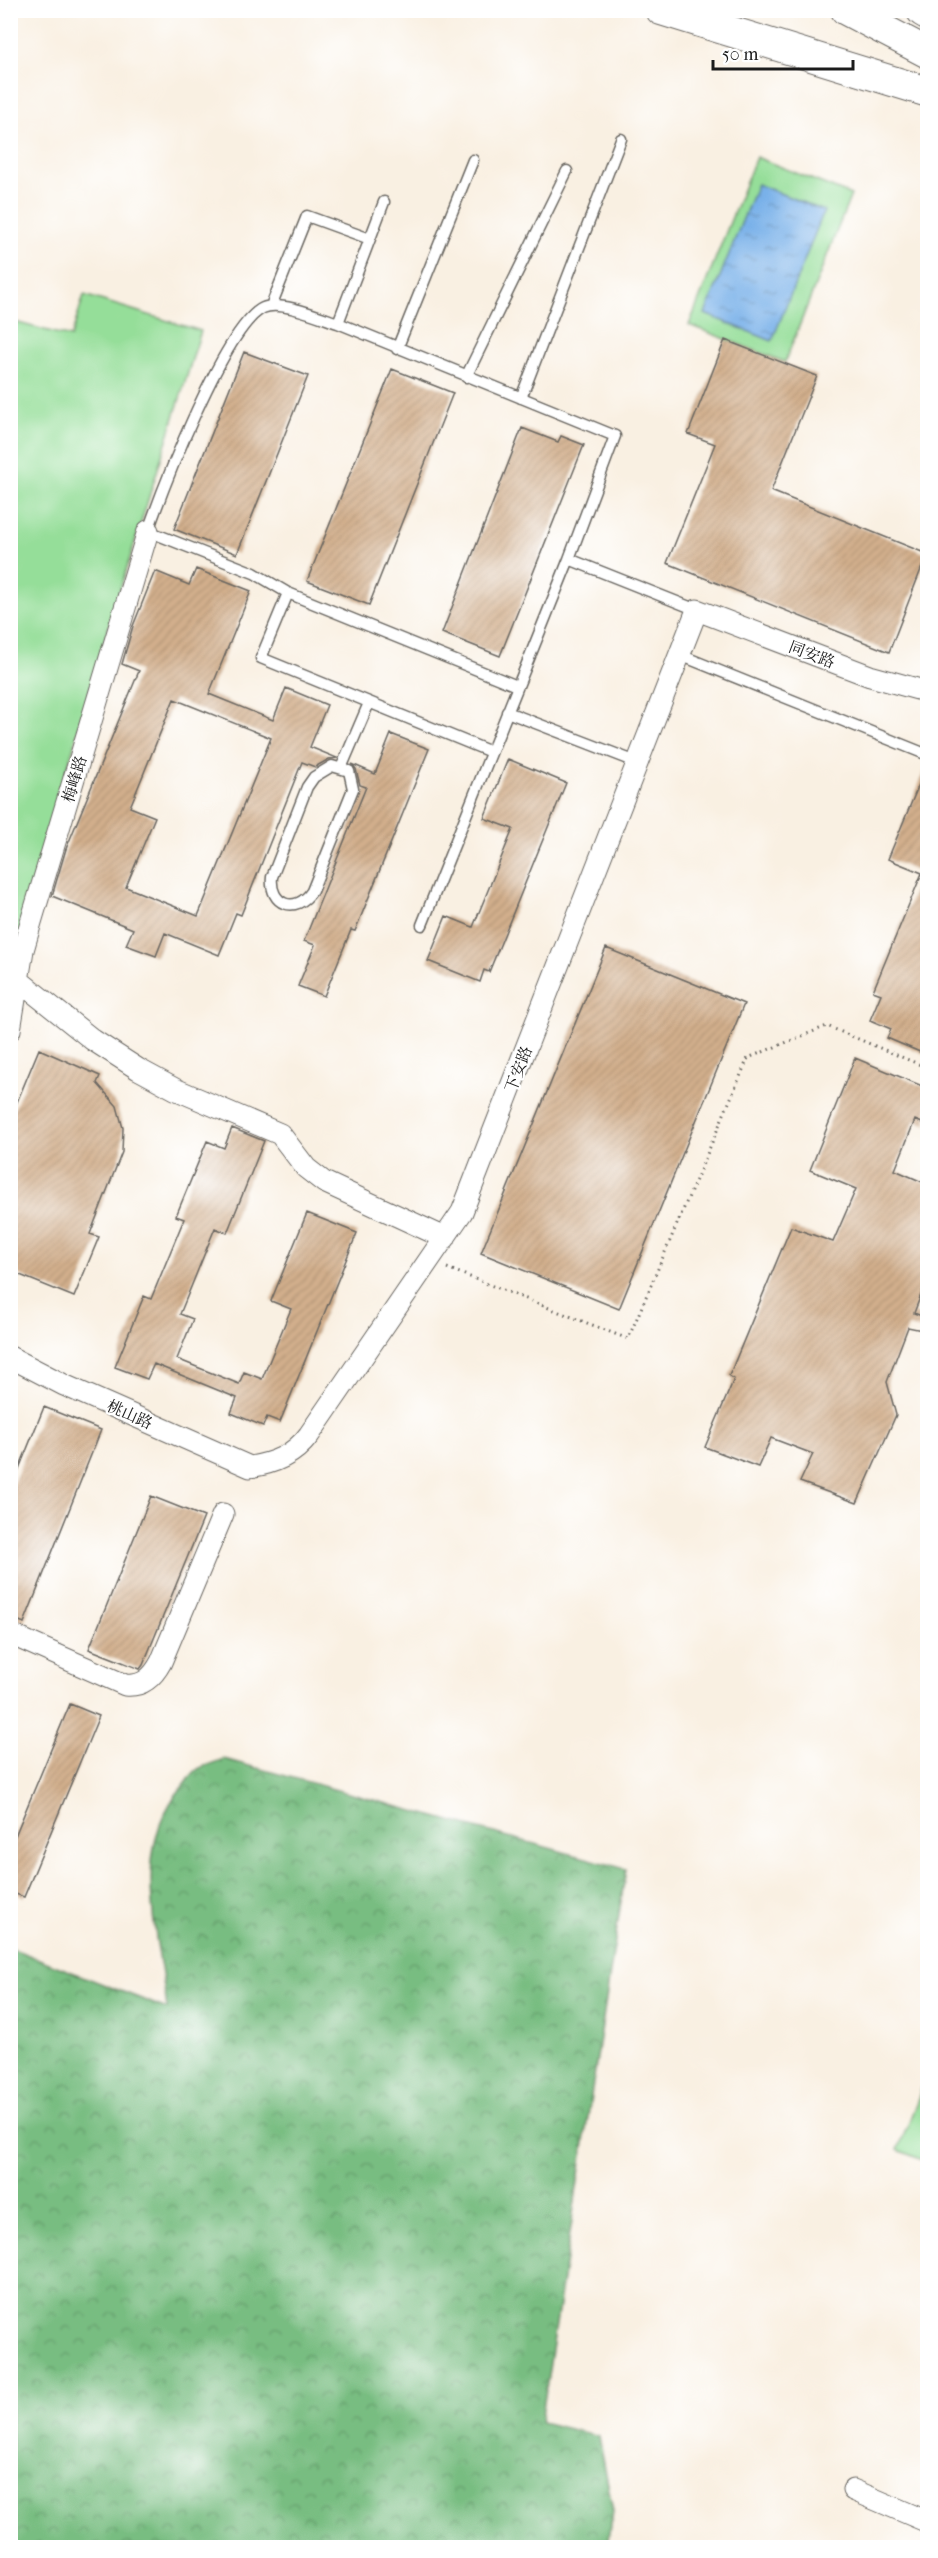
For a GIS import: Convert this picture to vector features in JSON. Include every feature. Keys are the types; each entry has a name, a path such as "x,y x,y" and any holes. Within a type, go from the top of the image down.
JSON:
{"highway":[{"path":"922,10 927,13"}],"main road":[{"path":"661,10 927,92"},
{"path":"846,10 927,53"}],"street":[{"name":"梅峰路","path":"10,1030 31,921 148,531"},
{"name":"下安路","path":"250,1467 269,1464 301,1446 462,1212 698,610"},
{"name":"同安路","path":"698,610 870,676 927,692"},
{"path":"18,980 93,1040 138,1069 175,1089 280,1134 306,1168 324,1182 445,1238"},
{"name":"桃山路","path":"10,1357 64,1384 250,1467"},
{"path":"10,1634 119,1683 134,1686 146,1681 161,1662 222,1514"},
{"path":"853,2490 927,2522"}],"lane":[{"path":"521,398 621,139"},
{"path":"397,349 473,160"},
{"path":"466,377 567,171"},
{"path":"338,323 384,202"},
{"path":"271,306 307,216 370,239"},
{"path":"422,925 569,559 615,436 338,323 293,309 271,306 262,309 244,324 220,366 186,434 148,531 254,573 288,592 517,686"},
{"path":"569,559 698,610"},
{"path":"288,592 261,658 491,752"},
{"path":"680,655 927,755"},
{"path":"342,766 369,703"},
{"path":"507,712 639,763"},
{"path":"332,765 342,766 349,771 353,789 312,891 302,904 294,906 281,901 270,889 272,877 307,787 322,771 332,765"}],"path":[{"path":"429,1260 628,1339 748,1058 827,1026 927,1068"}],"green space":[{"path":"756,157 851,195 785,362 689,325"},
{"path":"84,295 201,331 109,625 11,962 11,321 71,337"},
{"path":"224,1759 626,1869 541,2422 599,2436 613,2511 608,2547 11,2547 11,1948 167,2009 151,1894 156,1837 166,1810 192,1775 198,1769"},
{"path":"927,2075 927,2162 898,2150"}],"water":[{"path":"757,184 824,211 772,341 705,314"}],"building":[{"path":"725,340 817,376 771,491 927,554 889,652 667,563 715,444 688,434"},
{"path":"244,352 308,376 237,554 174,529"},
{"path":"392,369 453,393 369,605 307,581"},
{"path":"522,428 558,442 561,436 584,445 500,656 442,633"},
{"path":"196,569 251,591 209,694 273,720 286,688 327,705 310,747 337,758 329,759 315,767 302,762 241,915 236,913 219,955 165,933 156,956 126,945 133,929 52,896 66,849 139,671 122,664 133,626 155,571 189,585","holes":["174,699 271,738 198,916 126,887 155,817 130,807"]},
{"path":"391,734 429,749 355,931 351,930 324,996 298,986 315,945 304,941 366,787 360,785 356,769 352,764 375,774"},
{"path":"508,759 566,783 489,972 484,970 480,982 428,961 446,916 473,927 513,829 484,818"},
{"path":"927,765 927,1055 887,1038 891,1029 870,1020 881,994 873,991 922,873 888,859"},
{"path":"606,948 744,1004 619,1309 481,1253"},
{"path":"39,1049 100,1076 97,1083 117,1106 123,1128 122,1152 90,1234 99,1237 74,1297 10,1271 10,1119"},
{"path":"855,1058 927,1088 927,1125 915,1120 895,1170 927,1184 927,1279 914,1313 927,1318 927,1331 908,1327 887,1382 896,1415 857,1503 800,1482 813,1454 771,1438 758,1467 705,1447 734,1379 729,1376 791,1227 833,1242 856,1189 810,1170"},
{"path":"232,1128 264,1141 227,1233 215,1228 180,1314 193,1319 177,1359 239,1384 244,1372 262,1379 291,1309 271,1301 307,1213 357,1233 280,1422 267,1417 263,1426 231,1413 237,1398 154,1364 147,1379 115,1367 144,1296 151,1299 184,1219 176,1216 207,1141 224,1148"},
{"path":"44,1407 101,1430 24,1623 10,1617 10,1491"},
{"path":"151,1496 204,1517 140,1669 89,1649"},
{"path":"70,1704 99,1716 24,1897 10,1892 10,1848"}]}
